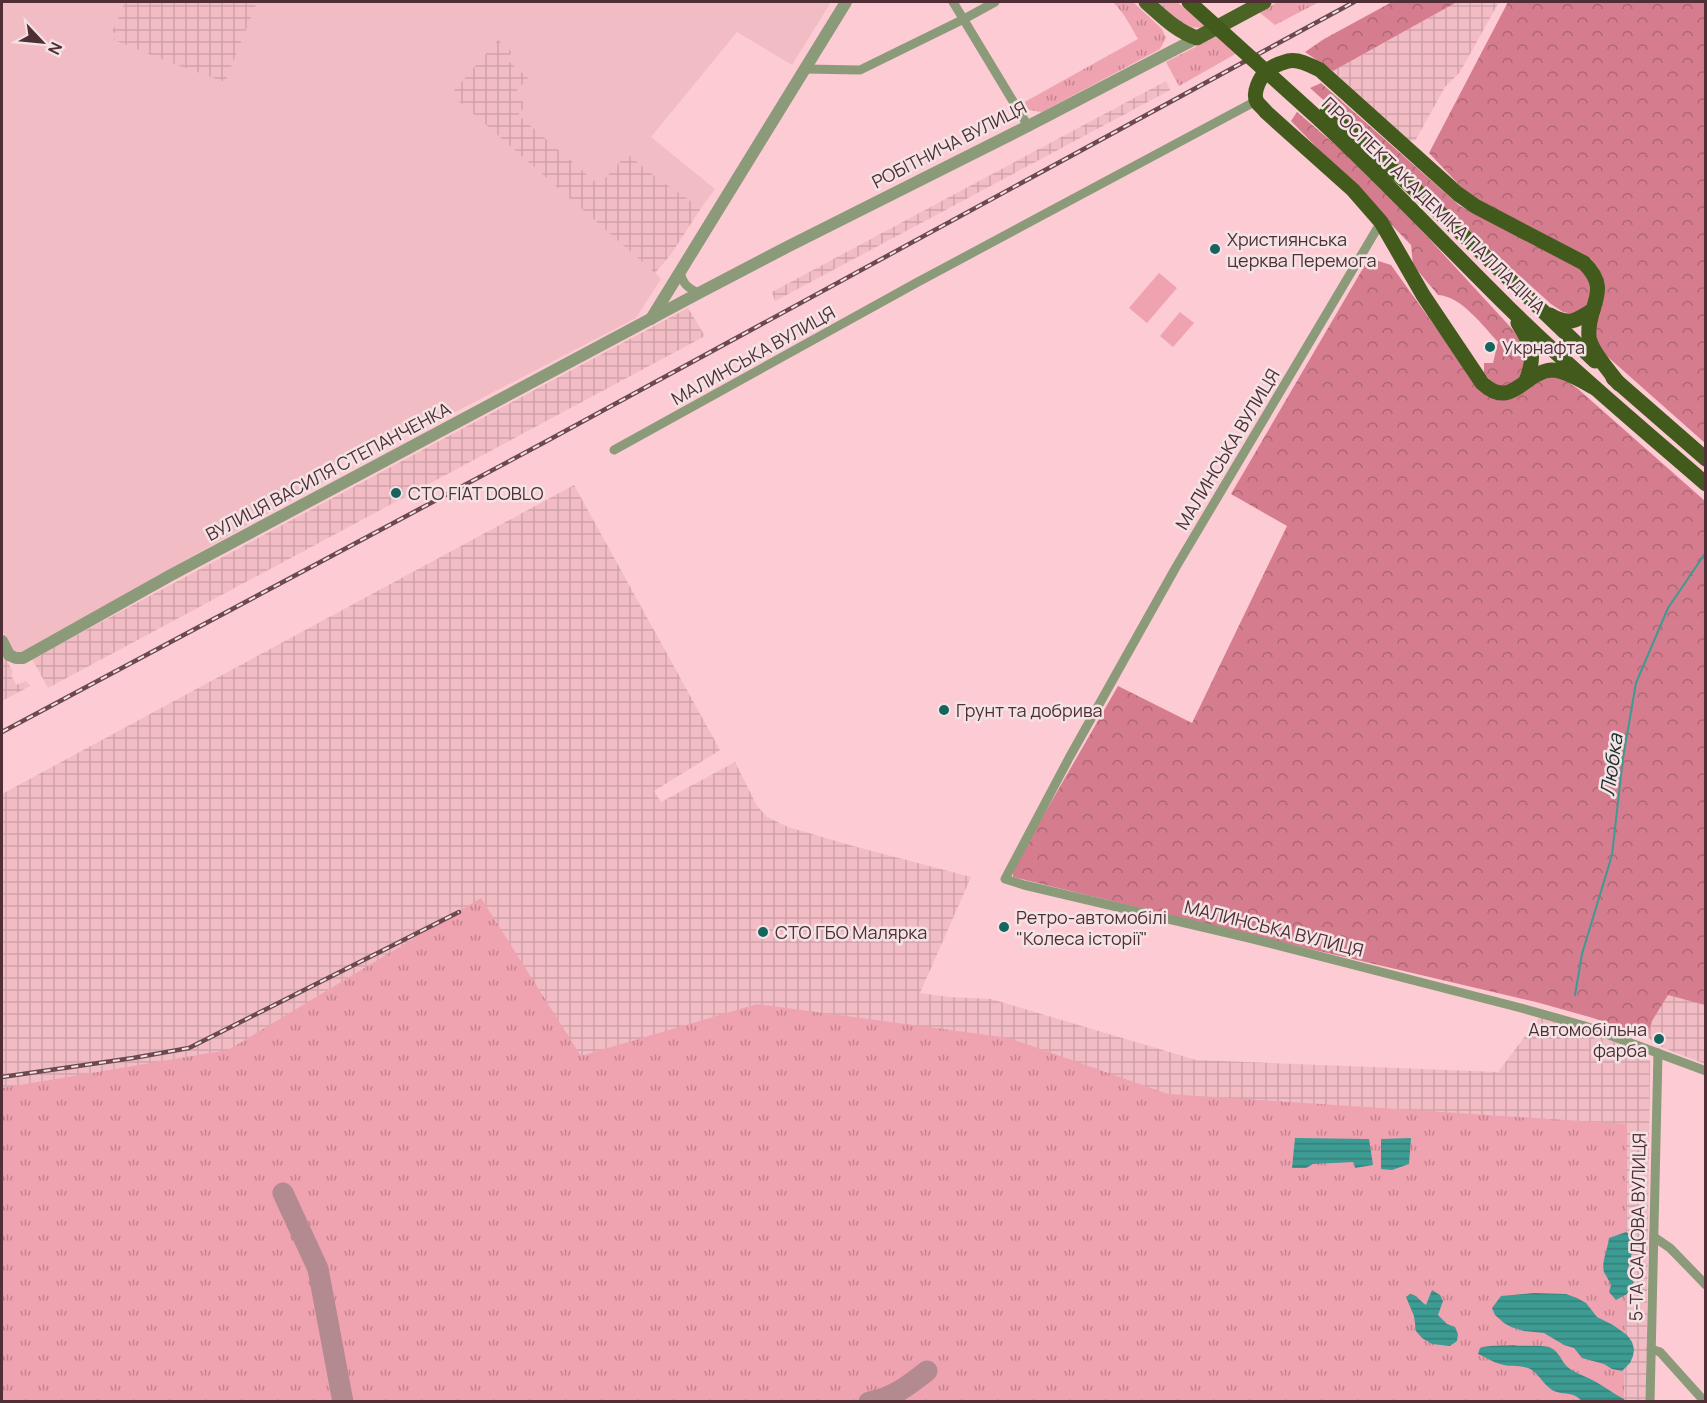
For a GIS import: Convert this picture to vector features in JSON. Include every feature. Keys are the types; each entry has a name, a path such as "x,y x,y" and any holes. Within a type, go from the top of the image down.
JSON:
{"highway":[{"name":"ПРОСПЕКТ АКАДЕМІКА ПАЛЛАДІНА","path":"1189,2 1420,195 1619,384 1706,459"},
{"name":"ПРОСПЕКТ АКАДЕМІКА ПАЛЛАДІНА","path":"1203,2 1324,116 1365,162 1509,308 1595,388 1706,484"},
{"path":"1595,388 1553,370 1526,381 1507,393 1490,390 1482,383 1423,295 1381,222 1353,190 1256,101 1255,94 1266,72 1277,64 1290,61 1305,63 1320,70 1458,194 1475,206 1584,262 1597,278 1598,289 1589,325 1589,338 1592,348 1619,384"},
{"path":"1509,308 1528,339 1532,351 1533,359 1526,381"},
{"path":"1540,309 1566,322 1576,321 1593,310"}],"main road":[{"path":"1146,2 1171,25 1197,38"},
{"name":"РОБІТНИЧА ВУЛИЦЯ","path":"1197,38 1264,2"}],"street":[{"path":"651,320 846,2"},
{"path":"952,2 1028,126"},
{"path":"805,69 860,70 996,2"},
{"path":"1171,25 1177,40 1175,48"},
{"name":"РОБІТНИЧА ВУЛИЦЯ","path":"651,320 787,247 1197,38"},
{"name":"МАЛИНСЬКА ВУЛИЦЯ","path":"614,450 916,283 1256,101"},
{"name":"МАЛИНСЬКА ВУЛИЦЯ","path":"1381,222 1176,567 1069,758 1005,879 1249,938 1521,1008 1586,1026 1706,1071"},
{"path":"680,271 685,284 699,293"},
{"name":"ВУЛИЦЯ ВАСИЛЯ СТЕПАНЧЕНКА","path":"2,641 9,655 23,658 171,575 651,320"},
{"name":"5-ТА САДОВА ВУЛИЦЯ","path":"1650,1401 1658,1053"},
{"path":"1654,1237 1670,1248 1706,1285"},
{"path":"1651,1349 1659,1352 1705,1401"}],"shaded area":[{"path":"2,2 831,2 792,65 737,32 651,137 715,189 671,254 655,273 661,279 636,318 442,419 421,417 364,446 326,470 330,478 22,653 13,651 2,631"},
{"path":"125,2 257,2 225,82 114,40 116,34 112,32"},
{"path":"1457,2 1499,2 1460,72 1445,87 1415,141 1407,140 1333,71"},
{"path":"498,40 512,52 506,59 528,78 517,90 526,105 518,115 599,185 627,154 658,179 701,208 671,254 655,273 451,94"},
{"path":"1166,81 1170,90 775,301 772,292"},
{"path":"688,308 705,336 48,688 32,659"},
{"path":"574,485 720,750 654,791 661,802 735,762 757,806 767,817 788,827 971,877 920,993 991,999 1196,1060 1498,1072 1542,1014 1648,1045 1650,1061 1646,1401 2,1402 2,794"},
{"path":"5,657 13,672 11,675 16,685 26,681 30,686 2,701 2,659"},
{"path":"1705,993 1705,1064 1656,1045 1648,1037 1652,1021 1668,994"}],"green space":[{"path":"1113,2 1133,2 1162,29 1166,38 1160,49 1042,112 1029,110 1021,104 1138,39 1124,15"},
{"path":"1158,2 1177,2 1206,26 1192,27 1180,22"},
{"path":"1278,2 1319,2 1275,25 1259,12"},
{"path":"1392,2 1457,2 1333,71 1305,52 1324,39"},
{"path":"1508,2 1705,2 1705,443 1600,350 1593,326 1601,308 1604,283 1598,267 1591,259 1468,194 1429,153"},
{"path":"1219,35 1239,52 1179,86 1166,62"},
{"path":"1321,83 1460,206 1580,267 1593,280 1589,306 1578,315 1563,312 1551,304 1310,88"},
{"path":"1297,112 1352,159 1515,332 1525,349 1523,375 1503,389 1495,386 1484,373 1484,363 1493,363 1498,342 1463,306 1438,295 1413,265 1411,245 1291,121"},
{"path":"1369,258 1391,265 1477,385 1489,395 1552,377 1563,379 1577,388 1705,501 1705,1005 1668,995 1652,1021 1648,1037 1536,1002 1013,877 1013,868 1118,686 1192,723 1287,526 1231,494"},
{"path":"1159,273 1177,288 1147,323 1129,308"},
{"path":"1180,312 1194,323 1173,347 1160,336"},
{"path":"481,898 581,1056 757,1004 1009,1038 1168,1094 1627,1124 1624,1401 2,1402 2,1088 228,1050"}],"water":[{"path":"1295,1138 1369,1139 1373,1165 1355,1168 1354,1162 1313,1164 1306,1168 1292,1168"},
{"path":"1411,1138 1409,1164 1392,1170 1381,1169 1381,1139"},
{"path":"1626,1232 1631,1235 1632,1245 1627,1273 1634,1282 1627,1294 1616,1300 1609,1292 1611,1285 1604,1272 1604,1260 1609,1238"},
{"path":"1432,1290 1440,1295 1443,1301 1438,1315 1447,1324 1455,1327 1458,1334 1457,1341 1450,1346 1432,1344 1416,1331 1414,1316 1406,1297 1410,1294 1426,1305"},
{"path":"1534,1293 1566,1294 1586,1303 1597,1317 1627,1335 1634,1349 1630,1363 1622,1371 1612,1369 1604,1364 1582,1358 1574,1348 1544,1333 1511,1327 1495,1315 1492,1308 1501,1296"},
{"path":"1513,1345 1551,1348 1570,1369 1625,1401 1582,1401 1573,1395 1553,1390 1528,1368 1500,1364 1478,1354 1480,1348 1483,1347"}],"waterway":[{"name":"Любка","path":"1575,995 1582,954 1612,855 1623,758 1636,683 1668,608 1706,552"}],"taxiway":[{"path":"283,1193 318,1269 343,1402"},
{"path":"869,1402 893,1394 927,1371"}],"railway":[{"path":"2,732 545,442 1354,2"},
{"path":"2,1077 189,1048 459,912"}],"place":[{"name":"Християнська церква Перемога","path":"1215,249"},
{"name":"Укрнафта","path":"1490,347"},
{"name":"СТО FIAT DOBLO","path":"396,493"},
{"name":"Грунт та добрива","path":"944,710"},
{"name":"Ретро-автомобілі \"Колеса історії\"","path":"1004,927"},
{"name":"СТО ГБО Малярка","path":"763,932"},
{"name":"Автомобільна фарба","path":"1659,1039"}]}
